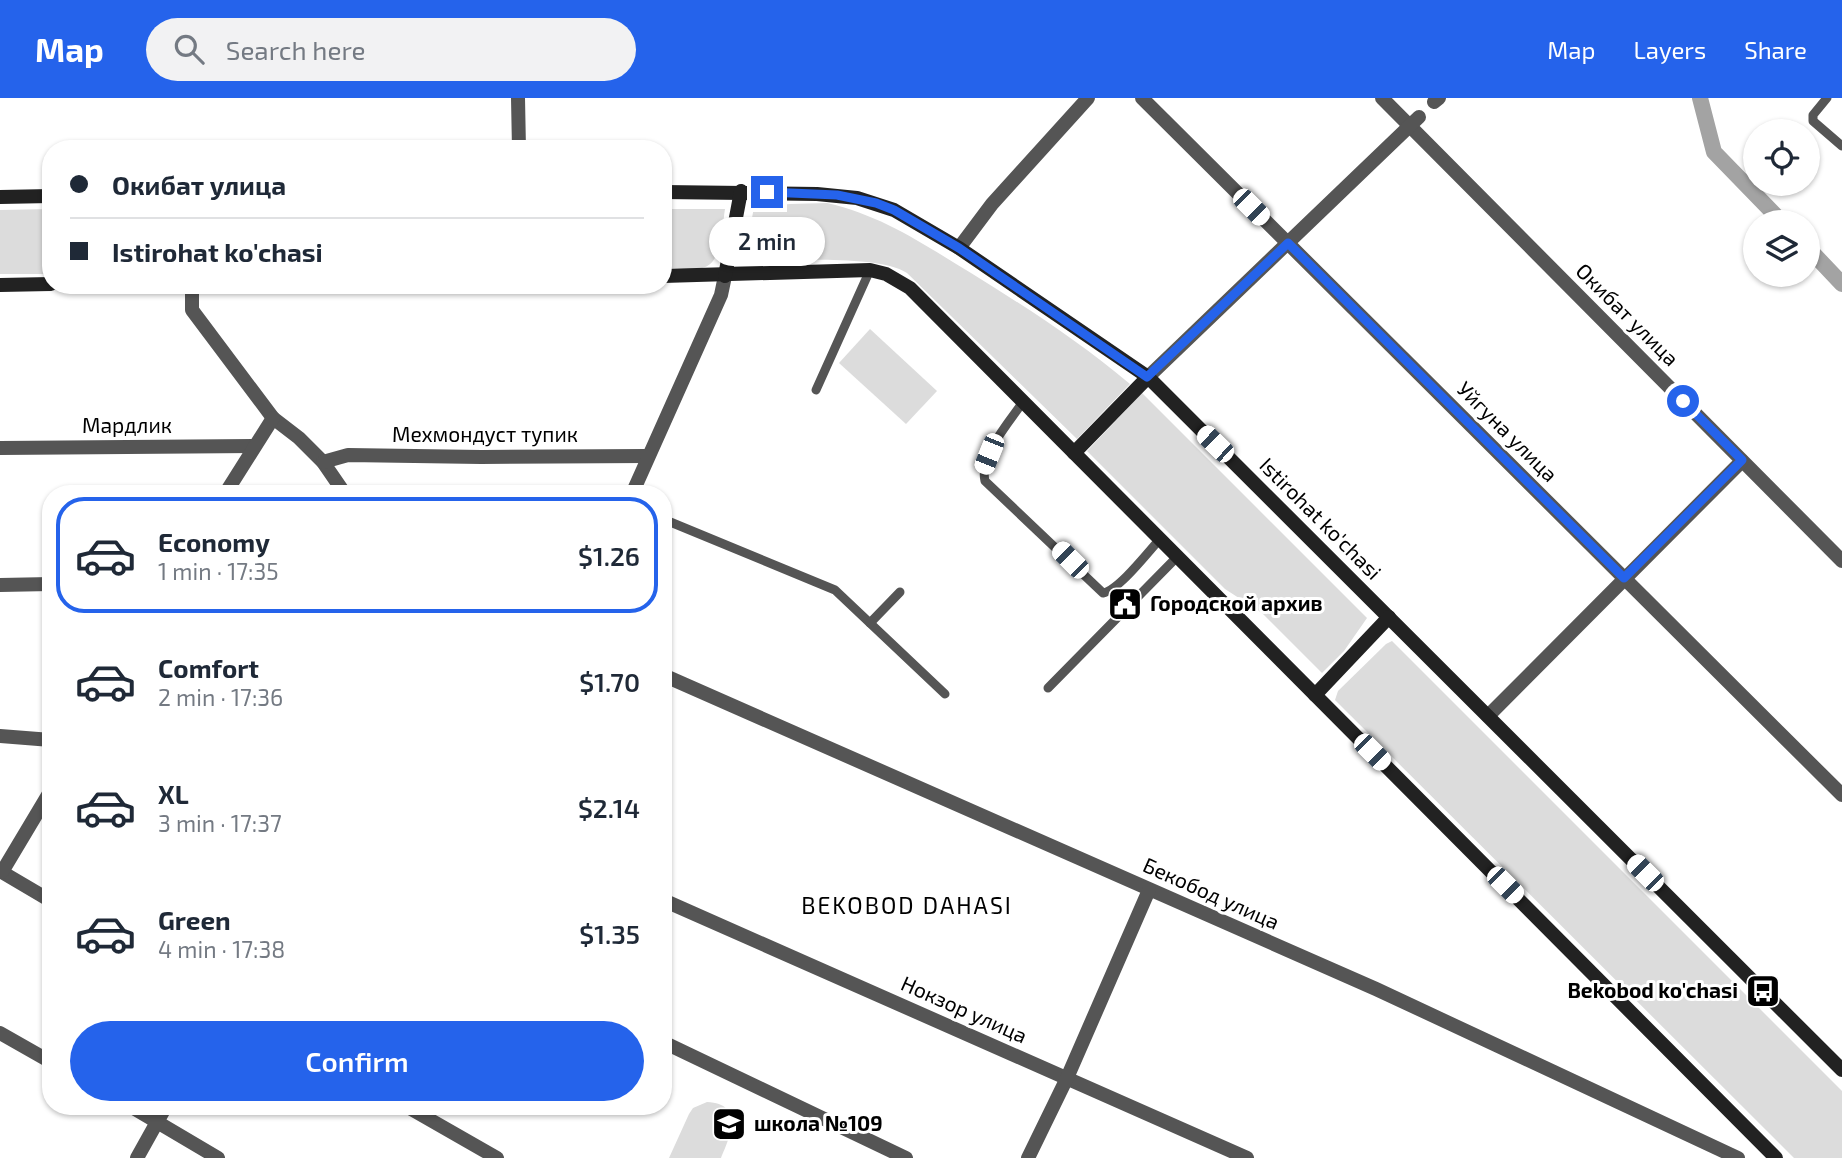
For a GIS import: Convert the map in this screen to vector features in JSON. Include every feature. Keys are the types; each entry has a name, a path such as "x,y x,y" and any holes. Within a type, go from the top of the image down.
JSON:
{"main road":[{"path":"725,276 741,191"},
{"name":"Istirohat ko'chasi","path":"672,192 817,194 857,198 894,210 959,248 1147,377 1842,1070"},
{"path":"0,197 42,196"},
{"path":"672,276 870,270 886,274 910,288 1770,1156"},
{"path":"0,285 42,284"},
{"path":"1074,453 1147,377"},
{"path":"1315,695 1389,617"}],"street":[{"path":"518,98 519,140"},
{"path":"959,248 992,204 1088,98"},
{"name":"Уйгуна улица","path":"1142,98 1842,795"},
{"name":"Окибат улица","path":"1382,98 1414,122 1842,561"},
{"path":"1147,377 1414,122"},
{"path":"636,485 721,295 725,276"},
{"path":"192,294 192,310 273,418 299,438 323,462 339,485"},
{"path":"230,485 273,418"},
{"name":"Мардлик","path":"0,447 254,446"},
{"name":"Мехмондуст тупик","path":"323,462 348,455 648,456"},
{"path":"1488,716 1742,460"},
{"path":"0,585 42,584"},
{"name":"Бекобод улица","path":"672,679 1376,989 1738,1158"},
{"path":"0,736 42,739"},
{"path":"42,805 1,871 42,896"},
{"path":"1028,1158 1067,1078 1149,890"},
{"name":"Нокзор улица","path":"672,904 1247,1158"},
{"path":"0,1033 42,1057"},
{"path":"672,1046 906,1158"},
{"path":"147,1115 218,1158"},
{"path":"137,1158 161,1115"},
{"path":"422,1115 497,1158"}],"lane":[{"path":"1826,98 1813,115 1813,121 1842,146"},
{"path":"816,390 870,270"},
{"path":"1023,402 989,454 983,470 985,481 1103,593 1110,592 1160,539"},
{"path":"672,523 835,590 945,694"},
{"path":"1048,688 1177,556"},
{"path":"870,623 900,592"}],"shaded area":[{"path":"827,203 885,223 936,252 1052,325 1130,384 1077,439 907,273 894,267 858,261 761,260 751,256 747,245 754,207"},
{"path":"42,209 42,274 0,274 0,210"},
{"path":"672,209 725,209 718,252 709,265 697,269 672,268"},
{"path":"870,329 937,391 906,424 839,363"},
{"path":"1142,393 1367,618 1344,651 1322,673 1262,613 1225,589 1087,451"},
{"path":"1392,641 1842,1091 1842,1158 1794,1158 1335,700 1338,691"},
{"path":"707,1102 719,1104 731,1115 731,1132 721,1158 669,1158 693,1108"}],"waterway":[{"path":"1700,98 1714,152 1770,210"},
{"path":"1820,261 1842,284"}],"place":[{"name":"Городской архив","path":"1125,604"},
{"name":"Bekobod ko'chasi","path":"1763,991"},
{"name":"школа №109","path":"729,1124"}],"district":[{"name":"BEKOBOD DAHASI","path":"907,906"}],"route":[{"path":"767,192 837,195 876,203 894,210 959,248 1147,377 1288,243 1624,578 1742,460 1683,401"}]}
